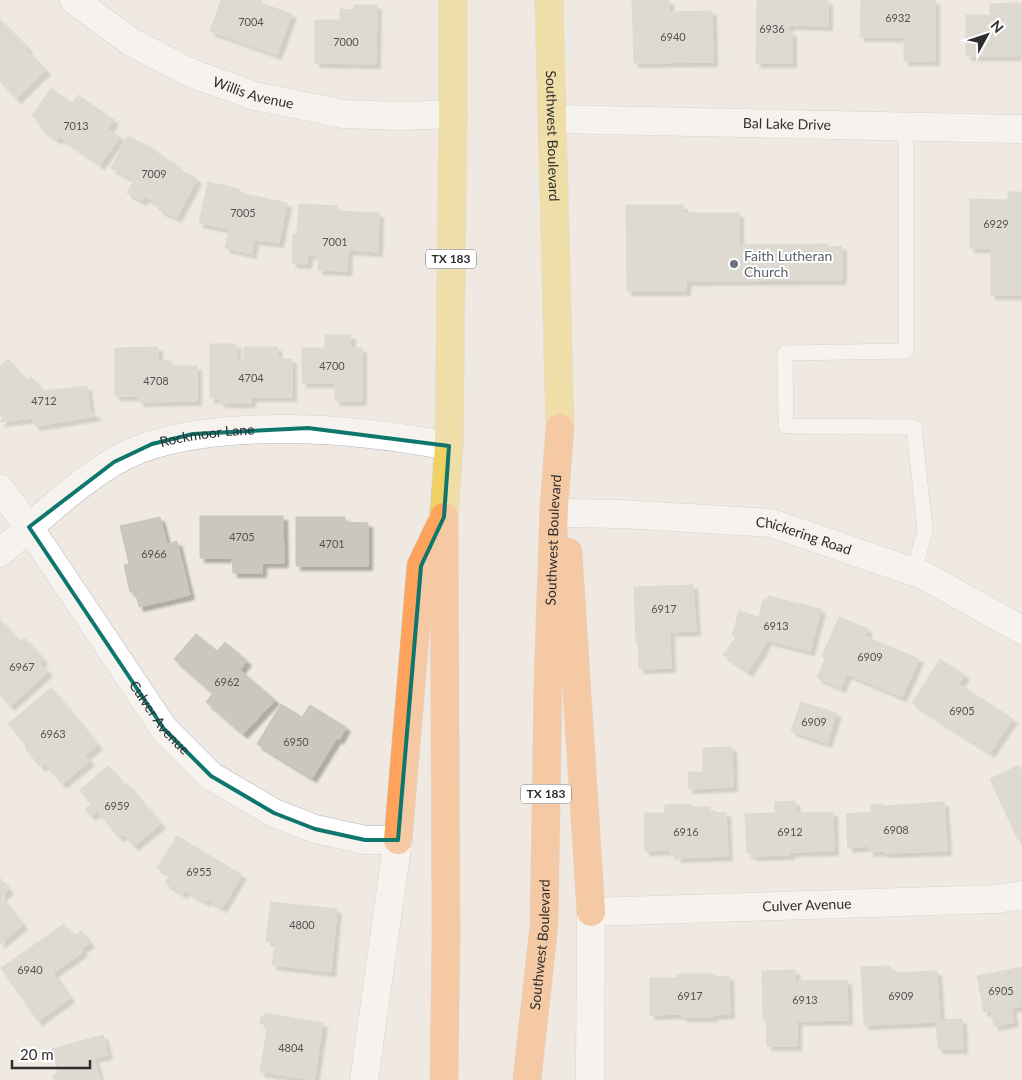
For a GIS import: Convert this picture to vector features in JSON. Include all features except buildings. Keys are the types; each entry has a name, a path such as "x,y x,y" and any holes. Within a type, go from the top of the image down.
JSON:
{"highway":[{"path":"560,428 591,912"},
{"name":"Southwest Boulevard","path":"527,1080 544,926 548,673 554,506 560,428"},
{"path":"398,840 421,566 444,517"},
{"name":"TX 183","path":"444,517 446,925 444,1080"}],"main road":[{"name":"TX 183","path":"444,517 449,446 454,114 453,0"},
{"name":"Southwest Boulevard","path":"549,0 560,428"}],"street":[{"name":"Willis Avenue","path":"74,0 131,42 192,73 254,96 343,114 402,116 454,114"},
{"name":"Bal Lake Drive","path":"552,119 1022,129"},
{"name":"Rockmoor Lane","path":"0,552 81,484 114,462 152,444 193,434 256,429 308,428 407,438 449,446"},
{"name":"Culver Avenue","path":"0,489 29,527 164,729 211,776 274,813 315,829 365,840 398,840"},
{"name":"Chickering Road","path":"566,513 622,514 771,523 914,572 1022,630"},
{"path":"364,1080 398,840"},
{"name":"Culver Avenue","path":"591,912 996,899 1022,895"},
{"path":"590,1080 591,912"}],"lane":[{"path":"906,126 906,351 784,353 786,426 914,428 925,530 914,572"}],"highlighted area":[{"path":"308,428 449,446 444,517 421,566 398,840 365,840 315,829 274,813 211,776 164,729 29,527 114,462 152,444 193,434"}],"place":[{"name":"Faith Lutheran Church","path":"734,264"}]}
